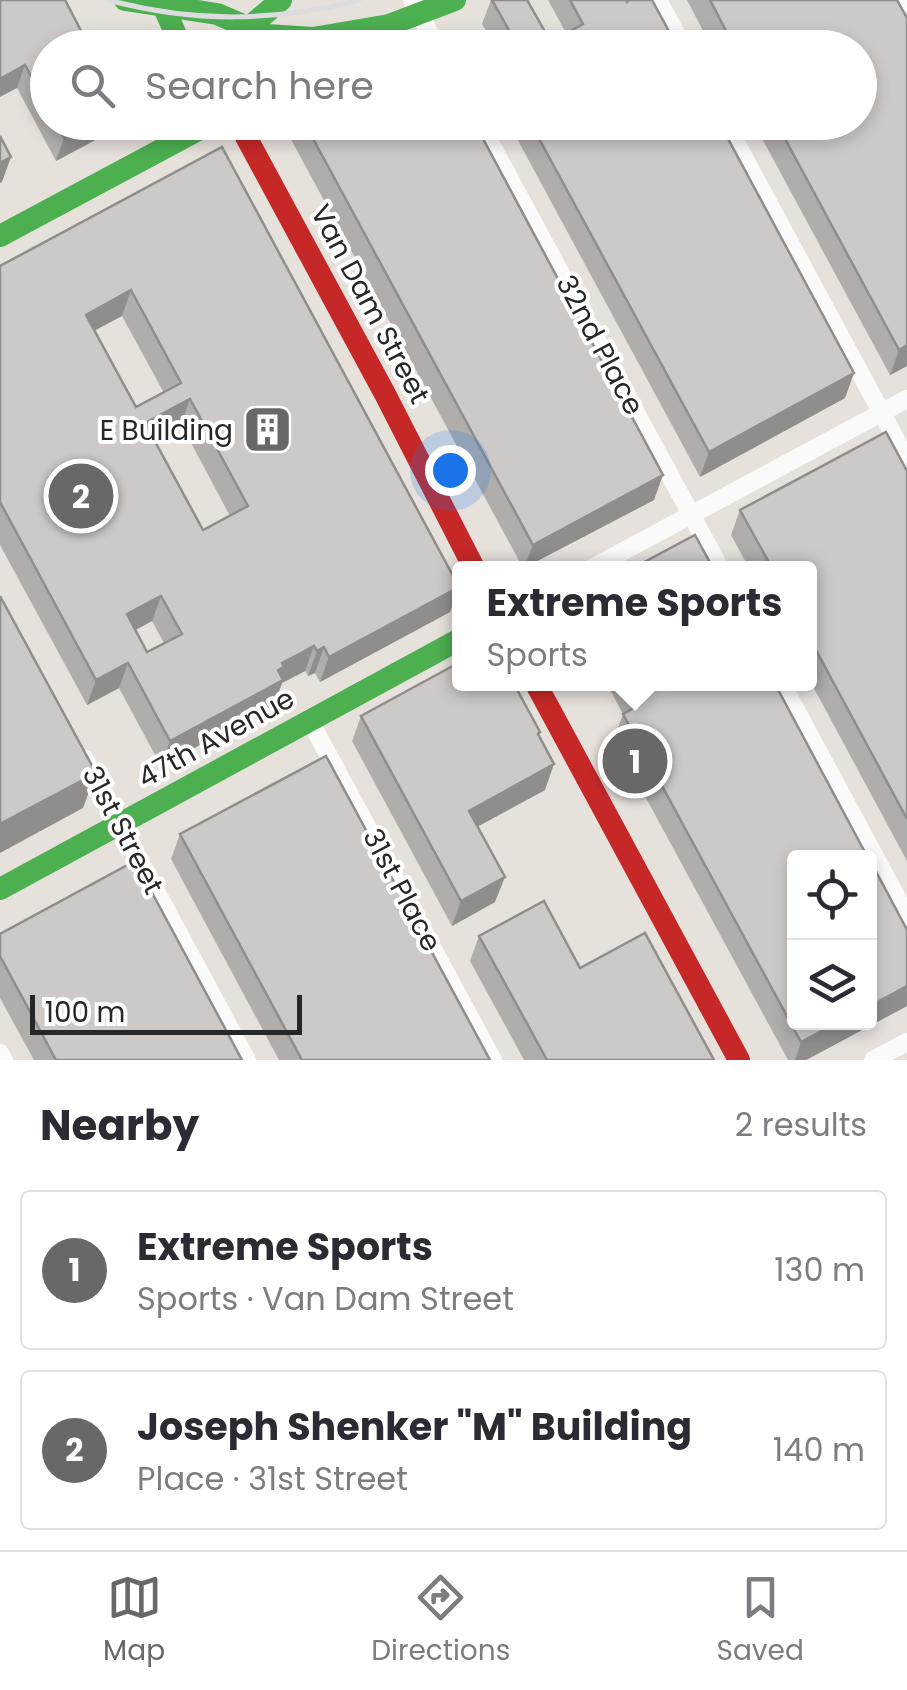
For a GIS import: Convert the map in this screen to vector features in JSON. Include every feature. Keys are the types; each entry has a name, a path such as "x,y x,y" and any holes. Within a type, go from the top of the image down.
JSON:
{"main road":[{"path":"125,0 214,13 250,0"},
{"path":"251,30 282,0"},
{"path":"343,30 455,0"},
{"path":"162,4 174,30"},
{"path":"403,30 417,9"},
{"path":"214,13 234,30"},
{"path":"0,236 179,140"},
{"name":"Van Dam Street","path":"248,140 470,561"},
{"name":"47th Avenue","path":"0,889 452,644"},
{"path":"540,691 739,1060"}],"street":[{"path":"658,0 674,30"},
{"name":"32nd Place","path":"489,140 716,561"},
{"path":"735,140 907,460"},
{"path":"605,561 907,400"},
{"path":"786,691 907,916"},
{"name":"31st Place","path":"310,721 493,1060"},
{"name":"31st Street","path":"72,735 247,1060"},
{"path":"873,1060 907,1042"},
{"path":"0,1052 4,1060"}],"building":[{"path":"0,0 65,0 81,30 30,30 30,74 25,65 0,79"},
{"path":"492,0 527,0 544,30 509,30"},
{"path":"570,0 652,0 668,30 572,30 583,24"},
{"path":"710,0 897,0 907,18 907,345 899,350 786,140 877,140 877,30 726,30"},
{"path":"0,136 11,157 0,163"},
{"path":"314,140 484,140 663,475 533,545"},
{"path":"540,140 729,140 854,373 709,452"},
{"path":"222,147 452,574 452,591 329,657 324,647 317,651 314,646 282,663 284,667 278,670 283,680 170,741 128,663 96,680 0,502 0,266","holes":["131,290 181,383 136,407 86,315","190,399 248,506 203,530 145,423","161,596 182,634 147,652 127,614"]},
{"path":"886,432 907,471 907,819 817,652 817,561 768,561 740,510"},
{"path":"695,535 709,561 646,561"},
{"path":"0,596 96,773 0,824"},
{"path":"452,666 452,691 518,691 554,764 469,811 505,877 461,901 361,716"},
{"path":"634,691 779,691 864,850 787,850 787,1016 623,714 641,704"},
{"path":"326,756 490,1060 302,1060 180,834"},
{"path":"135,861 242,1060 56,1060 0,956 0,934"},
{"path":"877,873 907,930 907,986 877,1002"},
{"path":"544,901 580,968 645,933 714,1060 547,1060 479,936"},
{"path":"794,1030 823,1030 801,1042"}],"railway":[{"path":"108,0 171,13 234,17 296,13 359,0"}],"traffic: fast":[{"path":"125,0 217,14 255,30"},
{"path":"247,30 281,0"},
{"path":"360,30 389,25 455,0"},
{"path":"164,8 174,30"},
{"path":"0,236 179,140"},
{"path":"0,889 452,643"}],"traffic: jam":[{"path":"248,140 470,561"},
{"path":"540,691 739,1060"}],"place":[{"name":"E Building","path":"268,430"},
{"name":"Joseph Shenker \"M\" Building","path":"81,496"},
{"name":"Extreme Sports","path":"635,761"}]}
